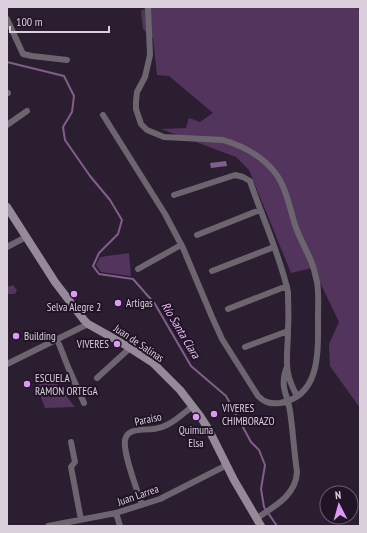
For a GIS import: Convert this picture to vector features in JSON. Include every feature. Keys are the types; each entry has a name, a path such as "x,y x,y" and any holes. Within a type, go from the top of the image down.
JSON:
{"street":[{"path":"103,115 165,214 181,245 222,339 258,396 262,400 272,404 288,401 302,393 310,383 318,350 317,284 311,260 296,227 288,201 277,175 254,153 232,142 217,139 164,137 147,130 141,124 136,109 136,101 137,92 145,77 150,55 148,7"},
{"path":"7,19 23,54 67,60"},
{"path":"7,125 27,111"},
{"path":"174,195 235,175 250,181 287,286 288,331 286,368 283,386 288,401 296,477 294,486 284,499 257,518"},
{"name":"Juan de Salinas","path":"7,207 55,282 88,324 130,348 153,364 166,375 193,406 209,430 234,480 261,526"},
{"path":"197,235 260,210"},
{"path":"7,247 26,237"},
{"path":"138,269 181,245"},
{"path":"212,272 274,247"},
{"path":"228,309 287,286"},
{"path":"7,364 88,324"},
{"path":"245,347 288,331"},
{"path":"59,344 84,403"},
{"path":"97,378 130,348"},
{"path":"286,368 297,396"},
{"name":"Paraiso","path":"142,505 129,468 125,438 129,433 139,430 155,429 169,424 193,406"},
{"path":"71,442 75,462 71,467 81,520"},
{"name":"Juan Larrea","path":"48,526 116,513 142,505 166,496 227,465"},
{"path":"116,513 120,526"}],"shaded area":[{"path":"147,7 357,7 360,12 360,408 330,366 329,344 339,322 312,268 291,273 249,170 236,157 161,129 186,128 189,118 200,122 213,113 169,76 157,75 153,38 143,29 141,11"},
{"path":"226,161 227,166 211,168 210,163"},
{"path":"129,253 131,276 101,272 96,265 100,257"},
{"path":"13,285 17,290 15,294 7,294 7,287"},
{"path":"51,376 75,407 45,408 37,387 43,380"}],"waterway":[{"name":"Río Santa Clara","path":"7,62 64,76 74,96 72,112 63,127 65,140 90,176 110,200 122,220 118,234 99,253 93,266 99,274 133,279 155,304 191,366 226,396 251,442 259,450 265,465 261,489 264,507 277,526"}],"place":[{"name":"Selva Alegre 2","path":"74,294"},
{"name":"Artigas","path":"118,303"},
{"name":"Building","path":"16,336"},
{"name":"VIVERES","path":"117,344"},
{"name":"ESCUELA RAMON ORTEGA","path":"27,384"},
{"name":"VIVERES CHIMBORAZO","path":"214,414"},
{"name":"Quimuna Elsa","path":"196,417"}]}
